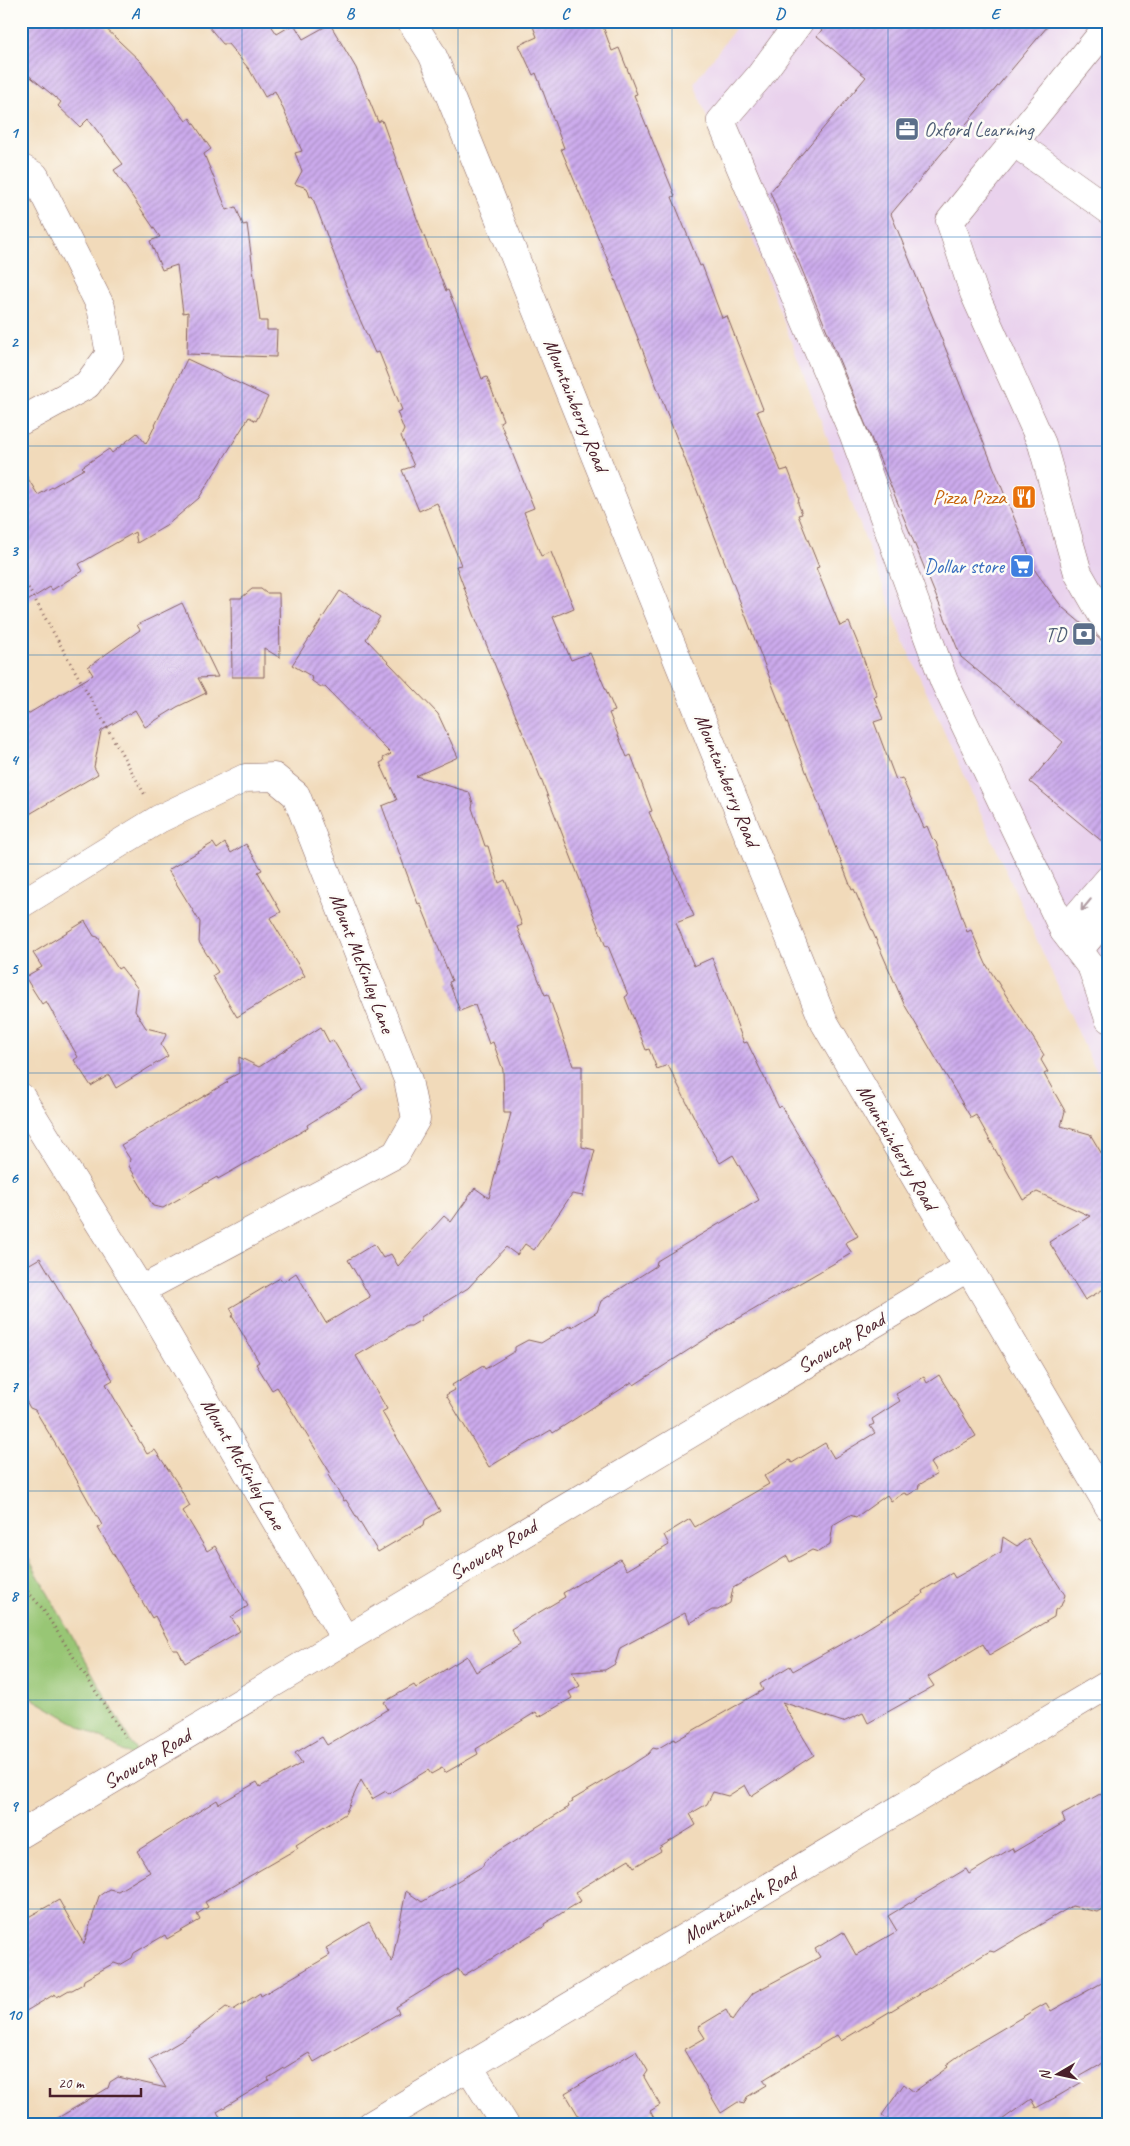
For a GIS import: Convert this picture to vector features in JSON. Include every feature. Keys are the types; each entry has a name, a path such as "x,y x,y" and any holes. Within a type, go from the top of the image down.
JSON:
{"street":[{"name":"Mountainberry Road","path":"411,21 432,54 452,102 824,1020 967,1268 1109,1507"},
{"path":"800,21 759,77 721,121 853,433 944,681 1071,941 1092,968 1109,1019"},
{"path":"1109,25 950,221 974,293 1042,444 1078,573 1109,627"},
{"path":"1015,143 1109,210"},
{"path":"21,168 35,176 101,307 110,354 88,385 21,421"},
{"name":"Mount McKinley Lane","path":"21,904 159,819 246,778 274,776 296,795 408,1080 416,1119 396,1154 141,1290"},
{"path":"1071,941 1109,879"},
{"path":"1071,941 1109,913"},
{"name":"Mount McKinley Lane","path":"21,1097 141,1290 345,1639"},
{"name":"Snowcap Road","path":"21,1834 967,1268"},
{"name":"Mountainash Road","path":"371,2125 1109,1684"},
{"path":"469,2067 505,2125"}],"path":[{"path":"21,576 159,819"},
{"path":"21,1584 42,1608 142,1762"}],"shaded area":[{"path":"741,21 1109,21 1109,1090 1091,1061 904,642 694,83"}],"green space":[{"path":"21,1545 142,1762 21,1692"}],"building":[{"path":"21,21 98,21 141,62 186,121 190,118 211,149 204,154 227,210 236,207 243,225 247,224 260,321 267,321 267,330 277,330 276,357 187,354 188,312 183,313 177,265 162,270 150,241 160,237 114,170 123,164 88,119 80,127 58,106 61,102 21,69"},
{"path":"204,21 268,21 277,34 294,24 303,39 330,24 356,68 378,122 382,120 416,216 446,291 448,290 460,319 482,379 487,377 503,420 500,422 534,508 524,512 541,556 551,552 574,608 553,617 571,660 590,653 615,711 609,713 627,757 631,755 652,811 649,812 694,916 676,923 694,966 712,958 744,1043 747,1042 779,1108 781,1106 858,1236 845,1243 852,1253 729,1324 634,1385 632,1382 553,1433 551,1430 489,1467 446,1395 455,1390 452,1385 483,1366 485,1369 515,1351 515,1347 528,1340 541,1343 597,1312 601,1301 656,1266 657,1261 759,1200 733,1155 720,1163 696,1121 668,1065 657,1069 649,1049 646,1050 625,997 628,995 608,946 606,947 527,743 475,617 456,566 461,565 437,503 419,511 402,470 414,466 401,436 404,430 397,412 402,410 379,352 375,353 352,302 312,196 310,197 307,188 295,184 302,171 295,153 302,151 275,91 265,97 249,69 228,44 223,44"},
{"path":"531,21 601,21 612,51 619,48 637,94 634,95 675,196 672,197 700,266 702,265 722,318 727,316 763,409 757,411 781,471 788,469 799,498 798,503 802,514 798,515 819,567 816,568 840,626 849,622 858,644 877,696 874,697 883,719 874,722 896,780 902,778 924,828 927,826 932,838 936,842 967,932 971,930 986,964 1044,1055 1041,1060 1048,1072 1044,1074 1065,1111 1061,1126 1090,1134 1109,1166 1109,1286 1085,1300 1049,1242 1090,1216 1037,1192 1023,1200 976,1115 971,1118 904,1004 854,889 852,890 606,256 561,149 564,148 536,73 533,75 519,45 537,37"},
{"path":"829,21 1052,21 891,214 1036,572 1062,607 1109,647 1109,847 1030,782 1063,742 961,657 770,192 866,77 817,36"},
{"path":"187,359 268,397 256,421 249,417 199,498 166,526 137,543 135,532 79,564 83,571 52,590 50,587 21,605 21,467 38,495 84,469 82,467 109,449 112,453 137,433 146,444"},
{"path":"252,589 261,589 266,593 279,593 280,658 264,648 264,677 232,677 231,598 241,598"},
{"path":"340,591 380,617 366,639 438,714 458,757 416,776 469,792 473,803 472,808 485,846 488,846 499,883 505,880 522,925 517,927 545,995 548,994 573,1066 582,1066 582,1147 595,1150 583,1196 572,1194 534,1250 525,1244 517,1255 506,1247 468,1288 421,1317 421,1320 411,1326 407,1326 356,1356 387,1409 382,1412 440,1511 425,1520 424,1525 378,1552 328,1475 331,1474 277,1387 272,1390 256,1364 259,1362 232,1316 234,1315 230,1308 280,1278 283,1282 296,1273 326,1323 370,1297 348,1260 374,1244 383,1258 391,1254 398,1266 444,1216 451,1222 475,1188 489,1198 511,1113 504,1113 503,1070 493,1042 489,1044 475,1005 460,1011 449,982 452,981 420,903 418,904 382,806 397,800 380,763 384,761 383,758 391,754 325,687 321,687 312,681 311,676 292,665"},
{"path":"182,603 218,677 198,678 206,693 177,707 145,727 135,710 101,731 94,767 98,774 21,819 21,718 93,675 88,667 140,630 137,625"},
{"path":"213,843 217,849 225,843 231,853 246,844 262,870 258,872 281,912 270,918 305,976 237,1017 212,976 218,972 199,942 200,922 168,870"},
{"path":"85,921 94,936 98,937 118,969 121,967 138,989 135,1011 146,1028 167,1033 161,1045 168,1056 116,1088 109,1075 91,1086 74,1060 78,1057 46,1001 42,1004 25,977 42,967 33,953"},
{"path":"321,1027 329,1042 333,1040 363,1090 307,1125 308,1128 218,1179 217,1177 163,1208 153,1206 129,1166 130,1159 121,1145 228,1082 226,1080 239,1073 239,1057 259,1067"},
{"path":"40,1258 113,1380 106,1384 147,1454 155,1450 176,1481 190,1506 183,1511 207,1551 215,1546 248,1606 231,1617 240,1631 185,1663 178,1650 173,1650 155,1616 152,1618 98,1528 102,1525 75,1477 35,1410 30,1408 21,1392 21,1269"},
{"path":"939,1375 976,1436 930,1463 937,1474 919,1485 918,1489 908,1495 904,1493 891,1501 887,1495 856,1517 850,1515 833,1525 830,1544 818,1552 812,1550 790,1562 787,1556 733,1588 730,1603 718,1610 712,1610 690,1623 685,1613 620,1648 615,1664 605,1670 572,1672 580,1686 569,1692 572,1698 539,1717 536,1712 476,1749 478,1754 445,1773 442,1768 431,1774 428,1770 388,1794 386,1791 372,1799 361,1780 345,1814 296,1845 298,1848 205,1902 208,1907 197,1914 200,1920 167,1939 165,1935 134,1953 132,1958 120,1965 114,1963 84,1980 83,1984 57,1997 55,1994 21,2014 21,1921 59,1900 84,1944 99,1896 109,1889 118,1891 150,1872 137,1851 217,1800 219,1804 257,1782 260,1787 302,1763 295,1753 322,1737 327,1745 388,1709 384,1702 414,1685 416,1688 467,1656 476,1672 520,1645 511,1629 565,1597 563,1593 620,1559 627,1570 669,1545 664,1535 690,1519 695,1527 769,1484 764,1476 790,1460 792,1463 825,1443 834,1458 875,1433 870,1426 874,1424 872,1419 900,1401 896,1394 924,1377 927,1383"},
{"path":"1003,1537 1017,1546 1028,1538 1065,1595 1061,1606 1055,1610 1054,1617 989,1655 983,1644 928,1677 934,1686 868,1723 863,1713 843,1722 782,1702 814,1755 751,1796 745,1785 728,1796 713,1792 707,1804 690,1814 696,1825 659,1848 661,1851 634,1867 629,1859 575,1892 581,1901 544,1924 545,1926 463,1976 458,1969 396,2007 399,2013 314,2062 309,2053 268,2078 269,2080 217,2112 225,2125 46,2125 108,2088 110,2082 118,2077 166,2088 149,2060 183,2040 226,2007 233,2010 260,1993 261,1996 330,1955 326,1948 369,1922 392,1962 406,1891 422,1902 483,1866 484,1862 498,1851 569,1807 568,1804 573,1802 572,1800 628,1767 648,1754 653,1748 657,1749 674,1739 675,1741 763,1690 760,1684 790,1666 793,1671 850,1639 923,1594 922,1591 952,1573 955,1578 1001,1552"},
{"path":"1109,1789 1109,1905 1097,1912 1072,1906 994,1952 990,1951 841,2041 837,2035 763,2080 767,2085 747,2097 744,2104 738,2102 721,2113 684,2050 705,2038 698,2027 726,2010 732,2021 753,1993 820,1957 815,1949 843,1932 856,1955 897,1931 888,1916 966,1869 969,1874 1012,1848 1014,1852 1065,1822 1062,1815"},
{"path":"1109,1979 1109,2060 1079,2077 1082,2082 1036,2108 1031,2099 995,2125 895,2125 882,2115 904,2084 914,2092 948,2067 946,2065 968,2049 1046,2003 1051,2011"},
{"path":"636,2051 648,2071 644,2077 660,2105 650,2111 658,2125 584,2125 565,2093"}],"place":[{"name":"Oxford Learning","path":"907,129"},
{"name":"Pizza Pizza","path":"1024,497"},
{"name":"Dollar store","path":"1022,566"},
{"name":"TD","path":"1084,634"}]}
